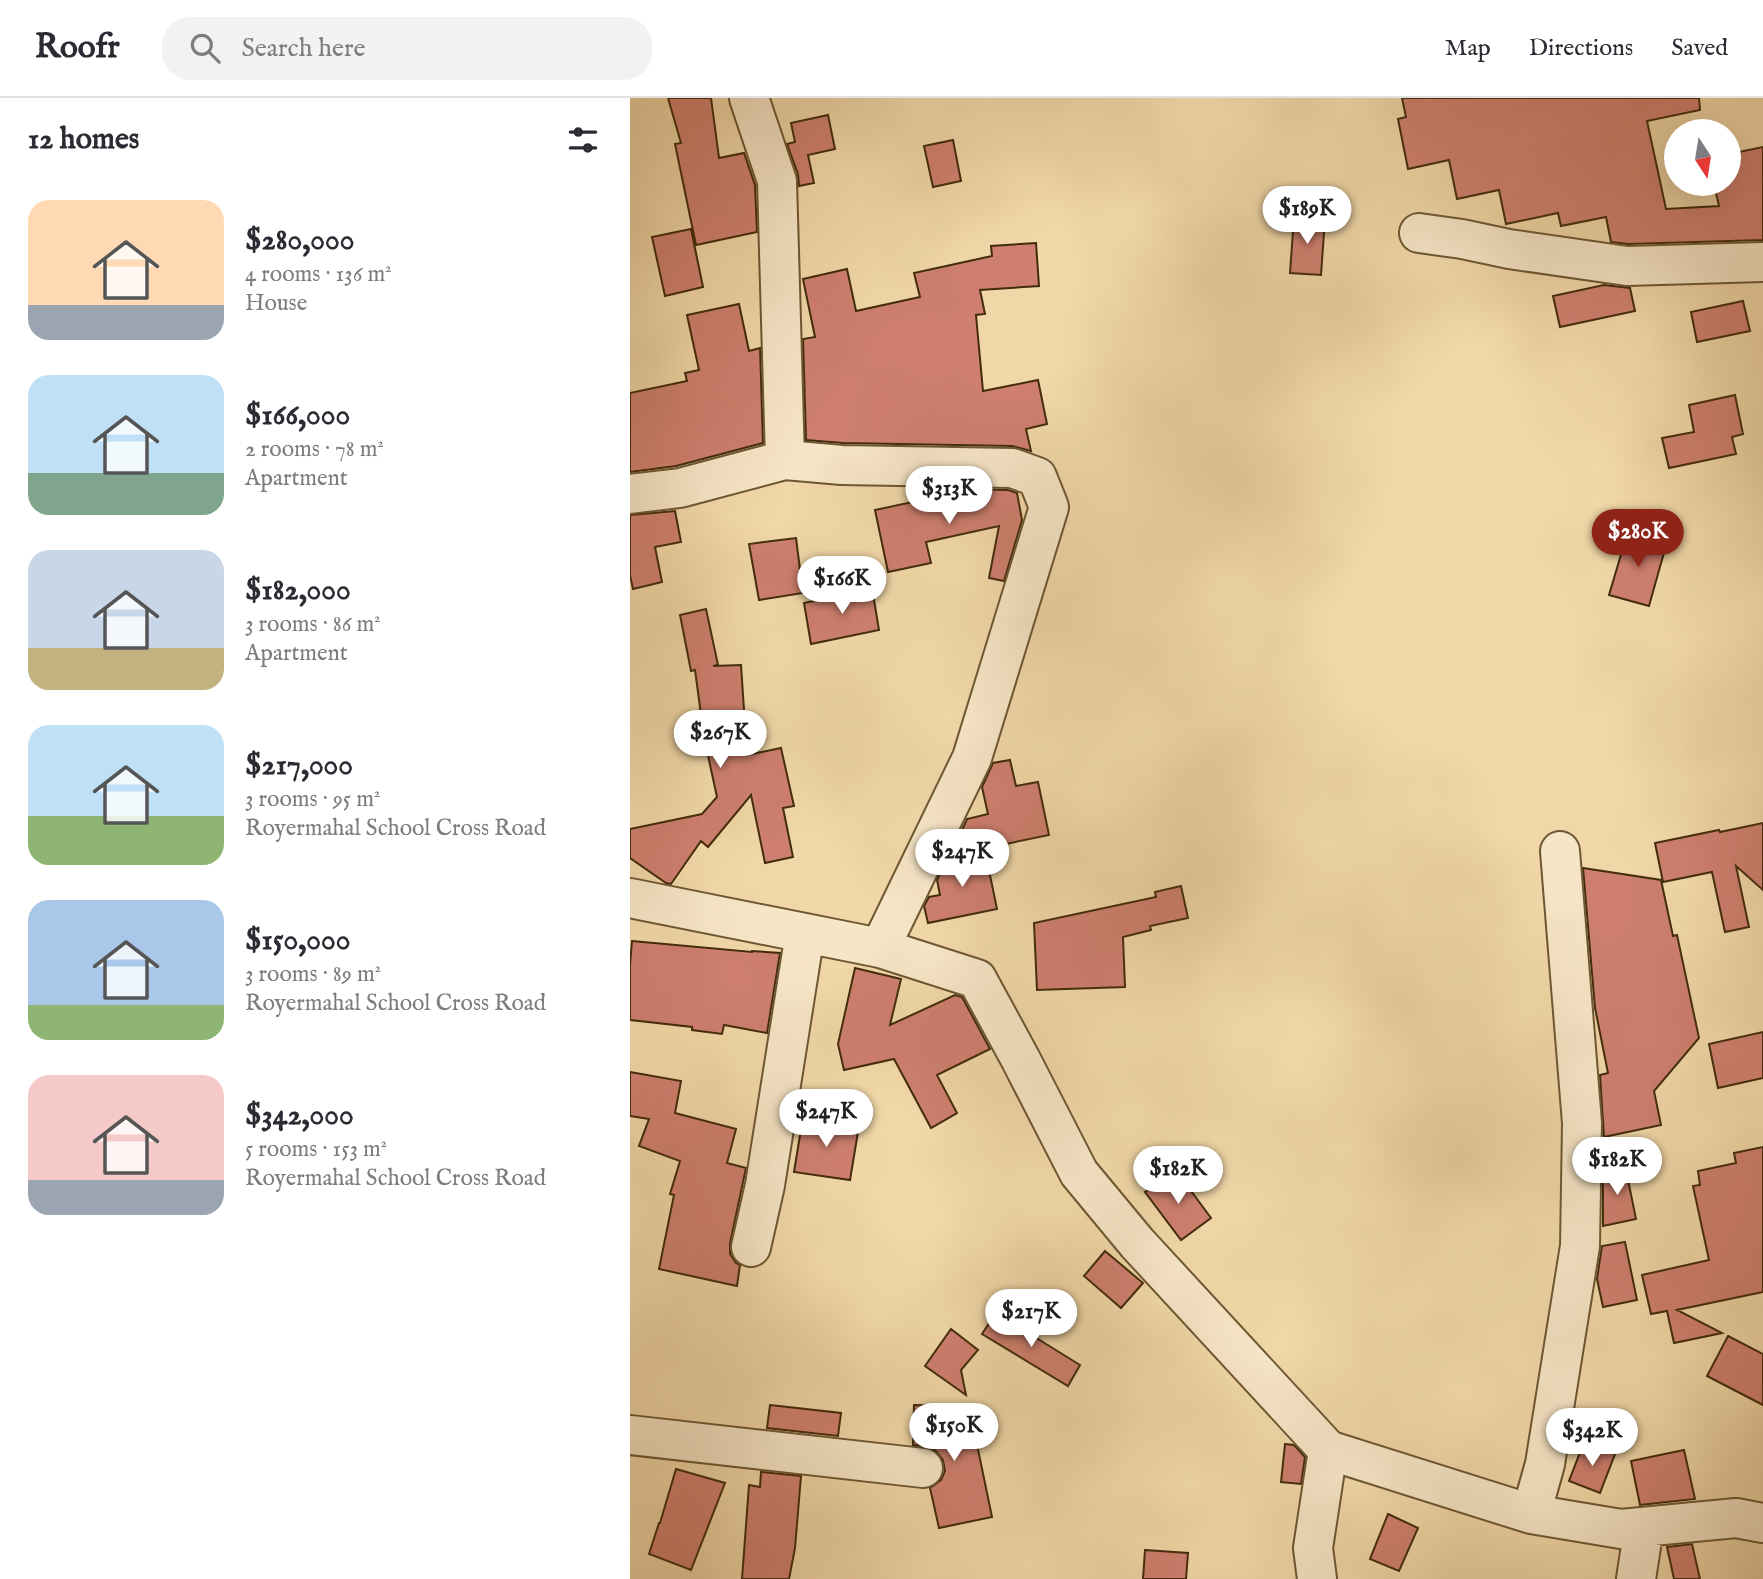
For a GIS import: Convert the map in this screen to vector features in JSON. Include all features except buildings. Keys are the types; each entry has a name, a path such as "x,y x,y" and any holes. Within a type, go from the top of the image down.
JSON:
{"street":[{"path":"749,98 777,181 785,460"},
{"path":"1419,233 1627,266 1763,262"},
{"path":"630,494 680,488 785,460 842,466 1012,468 1038,477 1049,507 972,758 880,948"},
{"path":"1531,1514 1545,1464 1580,1247 1582,1123 1560,851"},
{"path":"630,898 880,948 977,979 1079,1173 1137,1243 1328,1450 1531,1514 1621,1529 1736,1518 1763,1523"},
{"path":"751,1247 765,1185 805,933"},
{"path":"630,1435 923,1468"},
{"path":"1317,1579 1313,1548 1328,1450"},
{"path":"1636,1579 1644,1527"}]}
